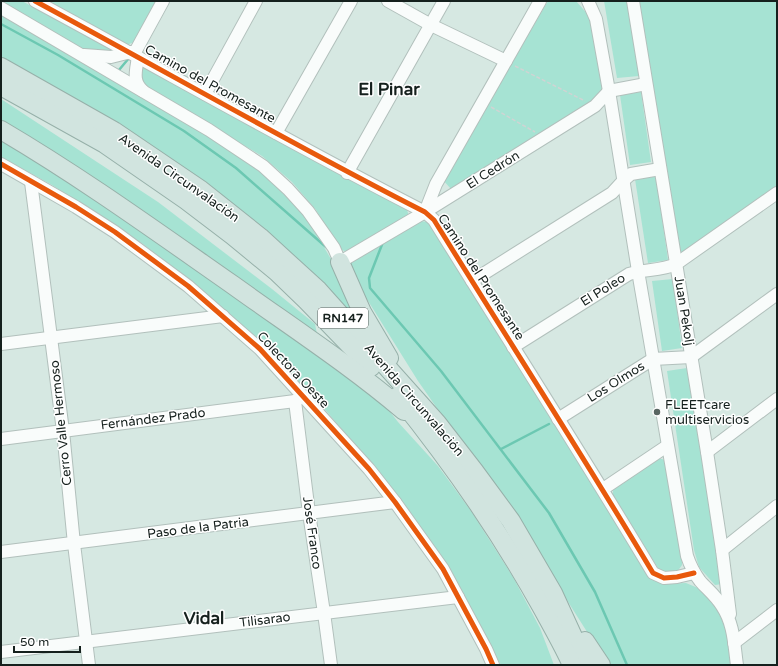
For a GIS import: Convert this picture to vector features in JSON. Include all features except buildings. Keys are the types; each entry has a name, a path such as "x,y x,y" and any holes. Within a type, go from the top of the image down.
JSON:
{"highway":[{"name":"Avenida Circunvalación","path":"1,67 114,131 201,190 260,237 318,290 429,425 506,545 546,598 586,665"},
{"name":"Avenida Circunvalación","path":"1,86 105,144 186,200 232,235 277,272 429,425"},
{"path":"1,130 35,150 133,215 429,425"},
{"path":"340,262 362,312 375,336 429,425"},
{"name":"Avenida Circunvalación","path":"546,598 572,665"},
{"path":"546,598 561,665"},
{"path":"546,598 601,665"}],"street":[{"name":"Camino del Promesante","path":"35,1 134,54 347,173 425,212 434,220 603,489 653,573 664,578 694,573"},
{"path":"144,92 136,82 134,54 163,1"},
{"path":"205,94 256,1"},
{"path":"276,133 351,1"},
{"path":"388,1 431,25 506,61"},
{"path":"347,173 444,1"},
{"path":"425,212 436,184 540,1"},
{"path":"588,1 596,18 687,556 694,573 700,582 722,605 731,622 737,665"},
{"name":"Juan Pekolj","path":"633,1 722,550 731,622"},
{"path":"1,8 209,130 262,166 288,189 308,211 334,248 340,262"},
{"path":"82,55 111,56 134,54"},
{"path":"609,91 646,84"},
{"name":"El Cedrón","path":"340,262 425,212 545,138 595,106 609,91"},
{"name":"Colectora Oeste","path":"1,164 76,207 115,232 170,272 260,349 299,399 369,469 395,502 443,569 493,665"},
{"path":"472,282 612,193 623,180 631,174 660,169"},
{"name":"Cerro Valle Hermoso","path":"31,182 63,431 74,544 89,665"},
{"name":"El Poleo","path":"513,347 629,274 638,271 670,267 676,264 776,197"},
{"path":"691,357 777,294"},
{"path":"1,344 223,316"},
{"name":"Los Olmos","path":"558,419 653,359 691,357"},
{"name":"Fernández Prado","path":"1,439 299,399"},
{"name":"José Franco","path":"299,399 309,513 331,665"},
{"path":"706,452 777,400"},
{"path":"603,489 668,446"},
{"name":"Paso de la Patria","path":"1,552 74,544 395,502"},
{"path":"722,550 777,506"},
{"name":"Tilisarao","path":"1,652 458,597"},
{"path":"734,643 777,610"}],"path":[{"path":"506,61 595,106"},
{"path":"483,102 545,138"}],"green space":[{"path":"1,1 22,1 112,50 112,54 89,54 1,3"},
{"path":"43,1 158,1 135,42 121,44"},
{"path":"548,1 576,1 591,18 604,84 600,97 451,189 443,180"},
{"path":"604,1 627,1 639,76 617,78"},
{"path":"638,1 777,1 777,186 690,252 680,254"},
{"path":"1,14 208,135 258,167 308,220 338,271 386,362 1,59"},
{"path":"144,66 407,210 409,216 351,250 344,251 338,247 316,210 292,182 262,156 142,85 141,68"},
{"path":"641,92 651,162 630,165 620,95"},
{"path":"1,99 158,202 272,289 315,324 317,334 1,121"},
{"path":"1,138 48,167 283,328 384,404 398,422 438,466 471,511 513,577 540,628 554,665 501,665 485,636 383,478 328,413 269,351 207,295 143,244 52,185 1,157"},
{"path":"656,176 668,260 648,263 635,179"},
{"path":"420,221 428,222 654,579 663,584 686,583 698,588 711,600 725,623 732,665 608,665 527,537 418,381 350,272 349,264 352,261"},
{"path":"673,279 682,348 662,351 652,281"},
{"path":"687,368 722,584 715,585 699,567 694,550 667,371"},
{"path":"658,459 666,461 682,556 682,565 677,572 667,573 660,571 613,496 615,486"}],"waterway":[{"path":"1,24 58,55 184,131 236,168 326,247"},
{"path":"119,70 129,58"},
{"path":"383,242 369,278 370,288 441,371 549,513 595,592 627,665"},
{"path":"501,449 549,424"}],"cycle path":[{"path":"35,1 278,134 425,212 434,220 572,440 653,573 664,578 694,573"},
{"path":"1,164 76,207 115,232 188,286 260,349 369,469 395,502 443,569 493,665"}],"place":[{"name":"FLEETcare multiservicios","path":"657,412"}],"district":[{"name":"El Pinar","path":"389,89"},
{"name":"Vidal","path":"204,618"}]}
